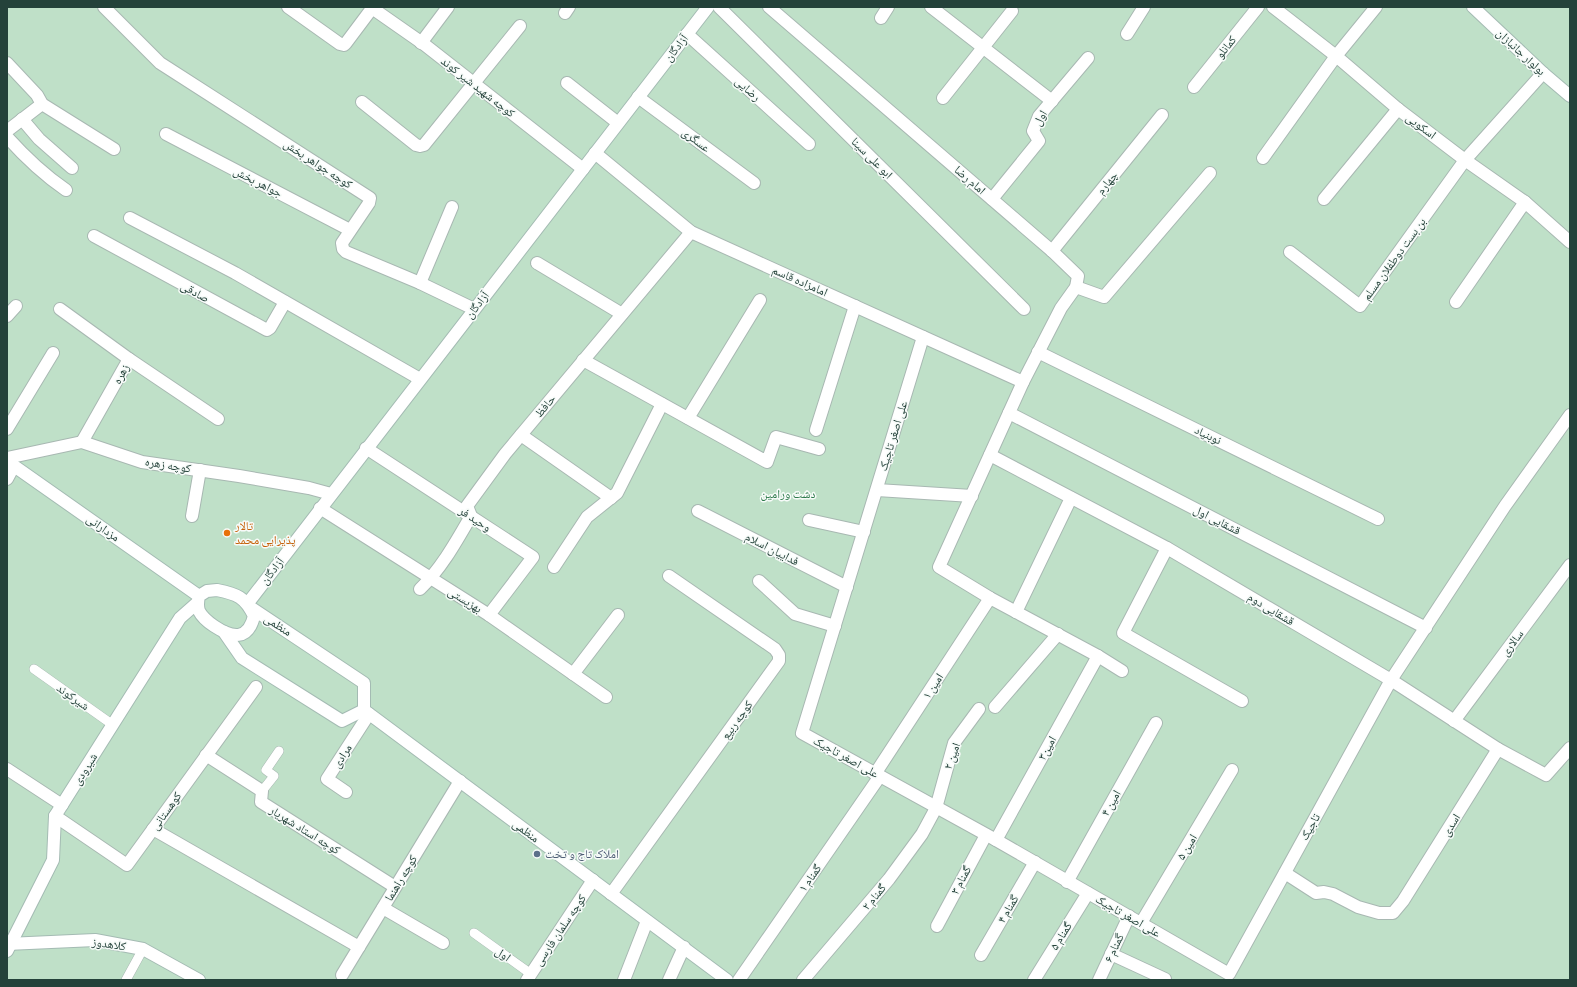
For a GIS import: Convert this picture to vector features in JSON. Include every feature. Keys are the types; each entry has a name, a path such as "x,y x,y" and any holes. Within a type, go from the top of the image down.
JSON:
{"street":[{"name":"کوچه جواهر بخش","path":"104,7 160,63 370,198 369,204 342,243 343,249 346,252 420,283 474,309"},
{"path":"288,7 340,44 344,45 373,8"},
{"path":"421,43 448,7"},
{"name":"ابو علی سینا","path":"719,7 1024,309"},
{"name":"امام رضا","path":"770,7 1052,251 1078,276 1076,287"},
{"path":"881,18 888,7"},
{"path":"931,7 1052,101"},
{"path":"1127,34 1144,7"},
{"name":"کمانلو","path":"1194,87 1258,7"},
{"name":"اسکویی","path":"1273,7 1336,56 1398,109 1465,160 1525,202 1570,242"},
{"path":"1264,158 1336,56 1376,7"},
{"name":"بولوار جانبازان","path":"1473,7 1543,73 1570,96"},
{"name":"کوچه شهید شیر کوند","path":"373,8 421,43 583,168"},
{"name":"آزادگان","path":"249,605 320,508 687,34 705,8"},
{"path":"943,98 1012,11"},
{"path":"362,102 420,146 424,145 520,26"},
{"name":"رضایی","path":"687,34 809,144"},
{"name":"اول","path":"992,199 1039,141 1033,131 1039,116 1088,58"},
{"path":"7,63 37,95 42,104 114,149"},
{"path":"1465,160 1543,73"},
{"path":"567,84 618,123"},
{"name":"عسگری","path":"638,97 754,183"},
{"path":"7,131 42,104"},
{"path":"1324,199 1398,109"},
{"name":"چهارم","path":"1052,251 1162,115"},
{"path":"22,119 39,139 72,168"},
{"name":"جواهر بخش","path":"166,134 350,230"},
{"path":"7,136 31,162 50,179 66,190"},
{"name":"امامزاده قاسم","path":"595,153 691,232 1023,382"},
{"name":"بن بست دوطفلان مسلم","path":"1290,252 1360,306 1465,160"},
{"path":"1122,671 1098,656 990,598 939,567 1023,382 1062,308 1076,287 1104,298 1210,173"},
{"path":"1456,302 1525,202"},
{"path":"420,283 452,207"},
{"path":"130,218 235,273 420,379"},
{"name":"حافظ","path":"420,589 431,578 455,544 471,516 467,506 505,454 691,232"},
{"name":"صادقی","path":"94,236 268,330 285,302"},
{"path":"538,263 622,314"},
{"path":"688,418 760,300"},
{"path":"7,316 16,306"},
{"path":"816,430 855,306"},
{"name":"زهره","path":"60,309 129,359 82,442"},
{"name":"علی اصغر تاجیک","path":"923,337 802,733 991,837 1229,974"},
{"name":"نوبنیاد","path":"1038,352 1378,519"},
{"path":"7,429 53,353"},
{"path":"129,359 218,418"},
{"path":"583,360 767,462 776,438 819,449"},
{"path":"554,567 587,517 617,493 662,404"},
{"name":"قشقایی اول","path":"1009,413 1426,628"},
{"name":"تاجیک","path":"1229,974 1391,680 1505,506 1570,415"},
{"path":"521,435 611,498"},
{"path":"7,479 9,462 82,442"},
{"name":"کوچه زهره","path":"82,442 142,462 293,485 331,494"},
{"name":"وحید فر","path":"366,448 533,557 489,615"},
{"name":"قشقایی دوم","path":"990,455 1167,548 1391,680 1498,749 1546,774 1570,748"},
{"name":"مزدارانی","path":"9,462 198,599"},
{"path":"192,516 200,470"},
{"path":"877,490 972,496"},
{"path":"1016,612 1072,498"},
{"name":"بهزیستی","path":"320,508 489,615 606,697"},
{"name":"فداییان اسلام","path":"698,511 847,588"},
{"path":"809,520 864,532"},
{"path":"1167,548 1122,633 1242,701"},
{"name":"سالاری","path":"1454,721 1570,565"},
{"name":"کوچه ربیع","path":"611,894 779,661 779,655 775,649 669,576"},
{"path":"758,581 796,614 835,626"},
{"path":"217,590 229,592 249,605 254,616 252,622 244,634 238,636 224,632 207,621 200,612 198,599 208,591 217,590"},
{"name":"امین ۱","path":"878,775 990,598"},
{"name":"شیرودی","path":"8,946 53,860 55,816 180,618 198,599"},
{"name":"منظمی","path":"249,605 364,683 366,712 727,980"},
{"path":"573,674 618,614"},
{"path":"224,632 242,658 342,721 366,712"},
{"path":"996,708 1058,634"},
{"name":"امین۳","path":"991,837 1098,656"},
{"name":"کوهستانی","path":"55,816 127,865 256,687"},
{"name":"امین ۲","path":"936,808 954,743 978,709"},
{"name":"مرادی","path":"346,792 327,779 366,712"},
{"name":"امین ۴","path":"1067,882 1156,723"},
{"name":"اسدی","path":"1285,873 1316,893 1324,892 1333,894 1358,906 1379,913 1392,913 1403,901 1498,749"},
{"name":"کوچه استاد شهریار","path":"206,755 262,791 261,802 395,887"},
{"path":"7,769 62,805"},
{"name":"امین ۵","path":"1141,923 1232,770"},
{"name":"گمنام ۱","path":"740,980 878,775"},
{"name":"کوچه راهنما","path":"342,975 460,781"},
{"name":"گمنام ۲","path":"803,980 889,879 922,834 936,808"},
{"path":"153,829 359,947"},
{"name":"گمنام ۳","path":"937,926 991,837"},
{"name":"گمنام ۴","path":"981,955 1035,862"},
{"name":"کوچه سلمان فارسی","path":"532,978 593,880"},
{"name":"گمنام ۵","path":"1034,980 1088,893"},
{"path":"383,908 443,943"},
{"name":"گمنام ۶","path":"1099,980 1129,916"},
{"path":"624,980 647,921"},
{"name":"کلاهدوز","path":"8,946 95,940 143,949 198,980"},
{"path":"669,980 684,947"},
{"path":"1111,954 1165,979"}],"lane":[{"name":"شیرکوند","path":"34,669 113,725"},
{"path":"262,791 274,776 266,770 279,750"},
{"name":"اول","path":"474,933 532,978"},
{"path":"126,980 143,949"}],"green space":[{"name":"دشت ورامین","path":"7,7 1570,7 1570,980 7,980"}],"place":[{"name":"تالار پذیرایی محمد","path":"227,533"},
{"name":"املاک تاج و تخت","path":"537,854"}]}
